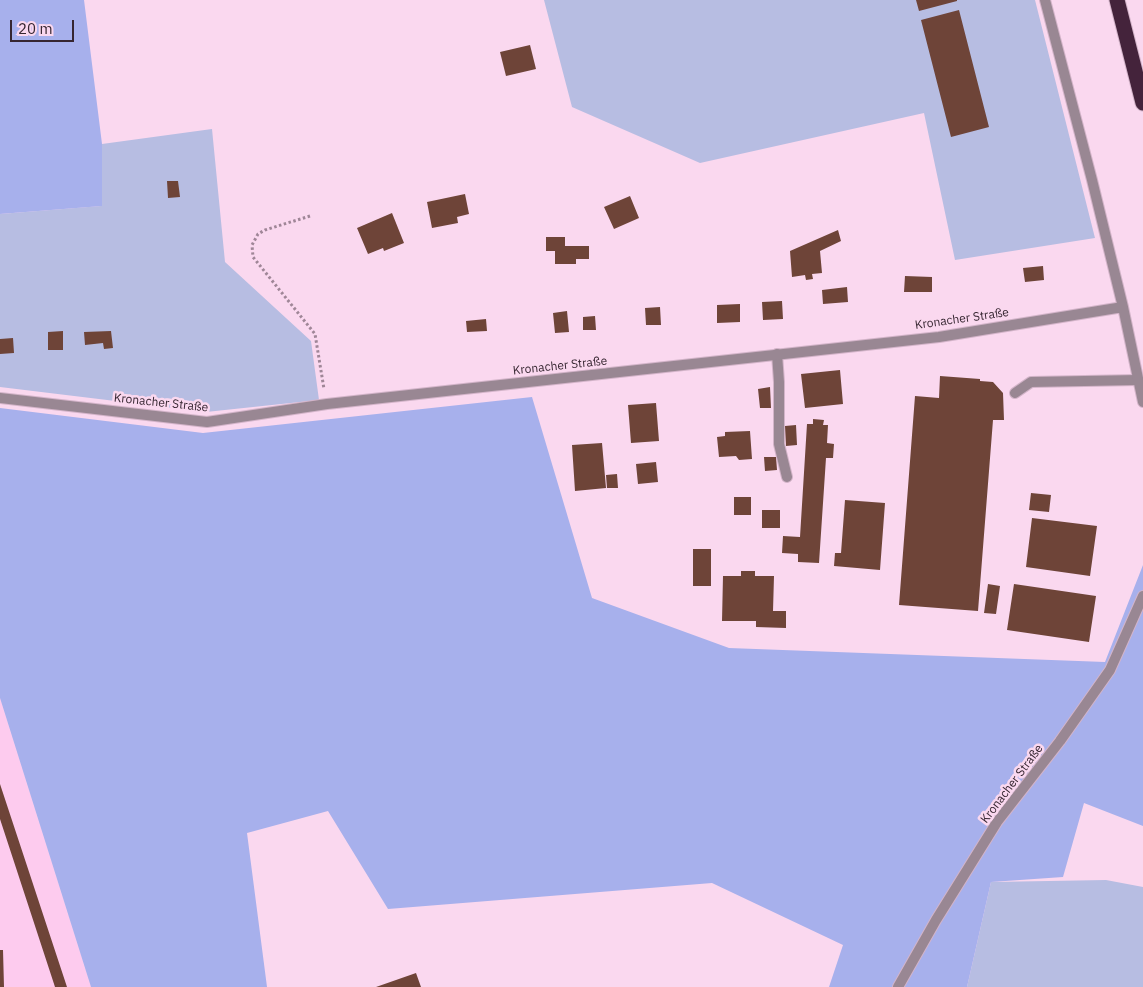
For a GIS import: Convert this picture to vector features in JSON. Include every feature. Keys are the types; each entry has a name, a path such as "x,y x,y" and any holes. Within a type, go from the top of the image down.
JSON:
{"highway":[{"path":"1117,0 1143,103"}],"street":[{"path":"1045,0 1123,307 1143,402"},
{"name":"Kronacher Straße","path":"0,398 207,422 327,404 939,336 1123,307"},
{"path":"777,354 779,444 787,477"},
{"path":"1015,393 1032,382 1138,380"},
{"name":"Kronacher Straße","path":"898,987 936,920 997,822 1060,741 1110,670 1143,596"}],"path":[{"path":"310,216 258,234 252,245 253,257 315,334 327,404"}],"shaded area":[{"path":"0,0 84,0 102,144 102,206 0,214"},
{"path":"544,0 1035,0 1095,238 955,260 924,113 700,163 572,107"},
{"path":"212,129 225,262 311,341 319,400 206,412 0,387 0,214 101,206 102,144"},
{"path":"532,397 592,598 729,648 1105,662 1143,565 1143,826 1084,803 1063,877 991,882 967,987 829,987 843,945 712,883 388,909 328,811 247,833 267,987 91,987 0,698 0,408 203,433"},
{"path":"0,698 91,987 0,987"},
{"path":"1106,880 1143,887 1143,987 967,987 991,882"}],"building":[{"path":"916,0 957,0 957,1 919,11"},
{"path":"959,10 989,127 951,137 921,20"},
{"path":"530,45 536,69 506,76 500,52"},
{"path":"167,181 178,181 180,197 168,198"},
{"path":"465,194 469,214 457,217 458,223 432,228 427,202"},
{"path":"630,196 639,218 614,229 604,207"},
{"path":"392,213 404,243 384,251 383,248 368,254 357,228"},
{"path":"838,230 841,241 820,251 822,273 812,274 813,279 806,280 805,275 792,277 790,251"},
{"path":"546,237 565,237 565,246 589,246 589,259 576,259 576,264 555,264 555,251 546,251"},
{"path":"1043,266 1044,280 1025,282 1023,268"},
{"path":"905,276 932,277 932,292 904,292"},
{"path":"847,287 848,302 823,304 822,290"},
{"path":"782,301 783,319 763,320 762,302"},
{"path":"740,304 740,322 717,323 717,305"},
{"path":"660,307 661,325 646,325 645,308"},
{"path":"567,311 569,332 555,333 553,313"},
{"path":"595,316 596,330 583,330 583,317"},
{"path":"486,319 487,331 467,332 466,321"},
{"path":"63,331 63,350 48,350 48,332"},
{"path":"111,331 113,348 104,349 103,343 85,345 84,332"},
{"path":"13,338 14,353 0,354 0,339"},
{"path":"840,370 843,404 805,408 801,374"},
{"path":"940,376 980,379 980,381 993,382 1003,393 1004,420 993,420 978,611 899,605 915,396 939,398"},
{"path":"770,387 771,408 760,408 758,389"},
{"path":"656,403 659,441 631,443 628,405"},
{"path":"813,419 824,420 823,425 828,425 827,443 834,444 833,458 826,458 819,563 798,562 798,554 782,553 783,536 800,537 807,424 813,424"},
{"path":"796,425 797,445 786,446 785,426"},
{"path":"750,431 752,459 739,460 736,456 719,457 717,437 725,436 725,432"},
{"path":"602,443 606,488 575,491 572,445"},
{"path":"764,457 776,457 777,470 765,471"},
{"path":"656,462 658,482 638,484 636,464"},
{"path":"617,474 618,488 607,488 606,475"},
{"path":"1031,493 1051,495 1049,512 1029,510"},
{"path":"734,497 751,497 751,515 734,515"},
{"path":"845,500 885,503 880,570 834,566 835,553 841,553"},
{"path":"762,510 780,510 780,528 762,528"},
{"path":"1032,518 1097,526 1090,576 1026,567"},
{"path":"693,549 711,549 711,586 693,586"},
{"path":"741,571 755,571 755,576 774,576 773,611 786,611 786,628 756,627 756,621 722,621 723,576 741,576"},
{"path":"988,584 1000,586 996,614 984,613"},
{"path":"1014,584 1096,596 1089,642 1007,630"},
{"path":"0,784 67,987 55,987 0,819"},
{"path":"0,950 3,950 4,987 0,987"},
{"path":"416,973 421,987 376,987"}]}
